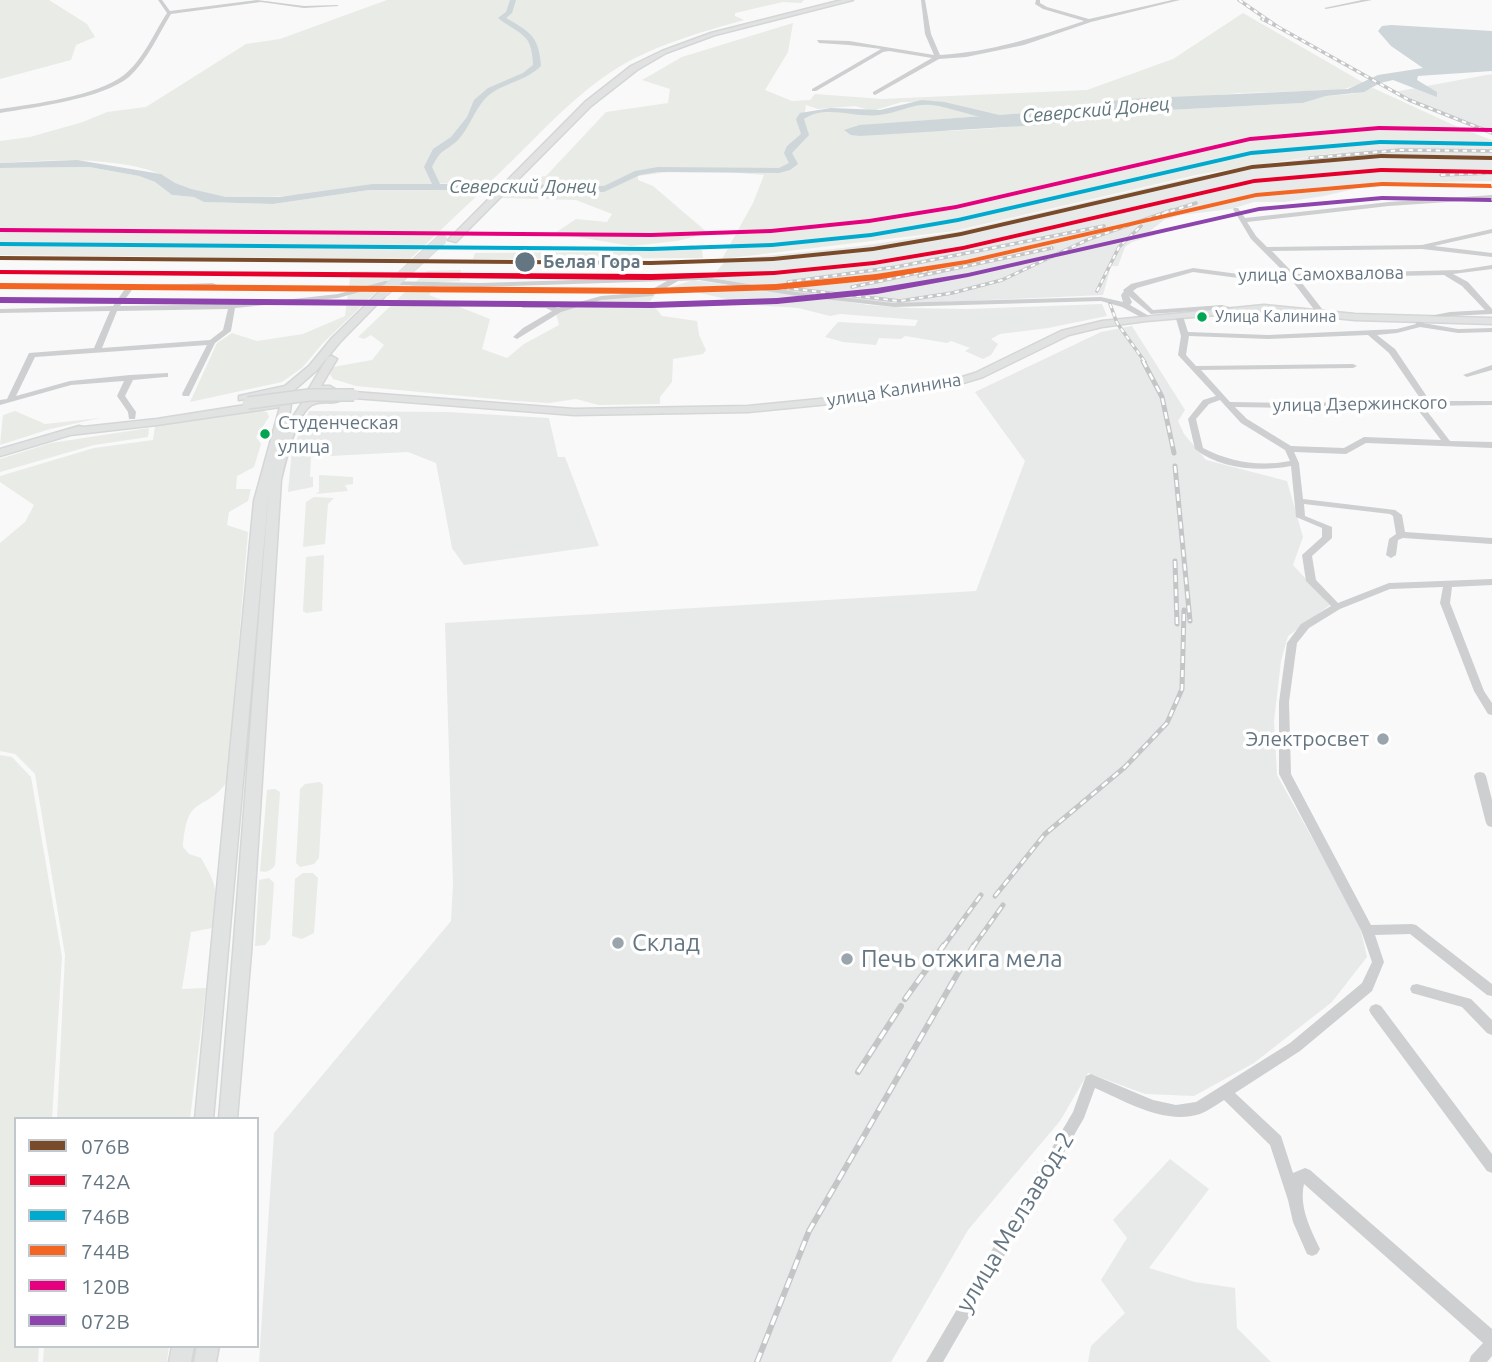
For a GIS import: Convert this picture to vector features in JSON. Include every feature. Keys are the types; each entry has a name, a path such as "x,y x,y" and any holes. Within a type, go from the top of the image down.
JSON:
{"main road":[{"path":"204,1117 260,501 290,422 311,396 325,366 348,339 397,293 600,87 645,58 711,32 840,0"},
{"path":"511,176 597,95 649,59 732,28 850,0"},
{"path":"290,422 288,397 337,340 384,292 448,239"},
{"name":"улица Калинина","path":"536,409 637,412 748,409 924,389 979,375 1065,333 1102,324 1230,310 1264,308 1419,323 1492,321"},
{"path":"325,366 326,380 355,392"},
{"path":"70,432 157,422 253,404 288,397 304,387 311,396 498,411 536,409"},
{"path":"253,404 355,392 536,409"},
{"path":"0,453 101,422 288,397 355,392"},
{"path":"290,422 311,406 332,401 368,401"},
{"path":"253,404 277,409 290,422"},
{"path":"228,1117 242,953 275,456"}],"street":[{"path":"160,0 169,13"},
{"path":"923,0 928,34 938,57"},
{"path":"1038,0 1045,8 1089,21"},
{"path":"819,41 855,42 938,57 965,55 1024,43 1089,21 1178,0"},
{"path":"1326,8 1370,0"},
{"path":"1487,0 1492,0"},
{"path":"0,111 60,100 116,83 127,75 169,13 261,1 304,8 337,6"},
{"path":"814,90 875,54 890,50"},
{"path":"875,93 938,57"},
{"path":"1244,220 1389,204 1492,197"},
{"path":"1236,209 1261,245 1268,249 1309,295 1322,314"},
{"path":"1422,247 1434,242 1492,231"},
{"path":"1268,249 1422,247 1492,255"},
{"name":"улица Самохвалова","path":"1127,290 1193,270 1246,277 1444,273 1492,267"},
{"path":"1444,273 1465,284 1492,312"},
{"path":"0,312 232,307 338,296 385,283 480,285 699,278 797,294 894,305 1101,299 1125,305 1146,318"},
{"path":"517,337 558,310 601,298 649,293 677,279"},
{"path":"98,349 114,310 131,288 213,285"},
{"path":"1125,305 1128,302 1125,295 1127,290 1151,312 1222,307 1230,310"},
{"path":"525,306 547,306 558,310"},
{"path":"186,394 212,342 227,331 232,307"},
{"path":"1184,334 1268,337 1371,334 1450,314 1492,312"},
{"path":"1179,315 1184,334 1182,355 1188,363 1244,421 1289,449 1346,451 1364,440 1492,445"},
{"path":"1419,323 1458,331 1492,330"},
{"path":"1371,334 1392,351 1447,442"},
{"path":"10,400 32,355 212,342"},
{"path":"1195,368 1353,366"},
{"path":"1468,375 1492,367"},
{"path":"0,403 70,383 166,375"},
{"path":"131,377 121,396 132,417"},
{"path":"1224,400 1206,402 1192,419 1199,449 1213,458 1245,465 1295,463"},
{"name":"улица Дзержинского","path":"1224,400 1317,407 1421,401 1492,403"},
{"path":"1289,449 1295,463 1301,517 1327,527 1327,538 1321,546 1307,555 1311,581 1337,607"},
{"path":"1300,501 1392,512 1397,515 1401,535"},
{"path":"1391,555 1394,539 1401,535 1492,541"},
{"path":"1312,1249 1286,1178 1276,1141 1226,1093 1295,1047 1367,987 1378,962 1367,930 1286,774 1284,702 1292,643 1305,626 1337,607 1389,586 1492,582"},
{"path":"1448,583 1446,603 1479,691 1492,710"},
{"path":"1480,776 1492,823"},
{"path":"1367,930 1412,929 1492,991"},
{"path":"1416,989 1466,1003 1492,1029"},
{"path":"1376,1010 1492,1166"},
{"name":"улица Мелзавод-2","path":"934,1362 1079,1114 1091,1080 1152,1106 1176,1111 1199,1108 1226,1093"},
{"path":"1294,1197 1299,1177 1305,1175 1492,1342 1477,1362"}],"shaded area":[{"path":"0,0 49,0 87,24 95,37 76,45 71,60 0,79"},
{"path":"387,0 804,0 801,3 783,2 735,13 735,16 744,20 664,45 619,67 568,106 488,184 423,184 293,196 228,197 195,191 158,173 120,164 80,160 0,163 0,141 30,137 107,112 146,107 246,44 280,39"},
{"path":"1243,13 1364,83 1341,90 1239,93 851,126 951,131 998,128 1148,111 1303,103 1373,88 1492,140 1492,149 1417,144 1378,146 1196,175 954,231 722,259 753,203 764,175 690,169 638,176 638,180 653,186 708,233 677,241 631,246 555,233 576,219 607,222 612,214 576,200 502,198 518,181 546,176 606,112 668,103 670,89 642,80 682,57 793,23 788,52 765,90 792,101 810,100 815,94 882,99 1087,90 1173,59","holes":["902,102 917,102 875,115 825,110 817,111 804,119 806,105 818,109 855,106 872,111"]},
{"path":"1492,74 1492,132 1448,117 1394,92"},
{"path":"1417,144 1492,149 1492,181 1379,183 1324,196 1284,202 1254,202 1231,209 1181,215 1164,220 1150,231 1155,235 1125,247 1118,266 1111,266 1103,295 899,304 808,294 711,278 726,260 861,246 955,232 1198,176 1378,146"},
{"path":"89,167 139,176 155,182 172,195 195,197 205,202 273,204 369,190 483,190 410,259 0,255 0,168"},
{"path":"693,245 694,249 702,250 703,258 473,259 475,253 612,252"},
{"path":"461,270 460,281 440,282 429,295 490,319 482,349 507,358 524,344 559,325 556,313 601,298 651,294 655,295 650,301 662,316 697,321 699,335 706,350 703,354 673,359 672,382 660,397 660,404 599,405 576,399 549,403 516,401 356,386 333,379 330,374 333,367 372,360 384,345 371,335 364,339 358,337 427,271"},
{"path":"351,271 397,272 323,343 302,368 282,382 190,402 217,343 232,333 257,341 303,334 345,316"},
{"path":"693,280 869,305 910,308 968,309 1102,304 1107,316 1000,334 991,339 998,344 991,355 983,359 965,351 970,348 951,341 947,343 905,336 901,339 879,338 876,345 843,342 825,337 838,322 915,326 918,320 840,314 830,316 798,308 752,305 691,291 666,293 668,288"},
{"path":"1132,326 1185,410 1178,421 1184,434 1206,460 1287,481 1303,537 1293,565 1330,605 1288,636 1281,661 1274,721 1277,775 1359,922 1367,957 1332,1002 1254,1063 1194,1096 1145,1094 1088,1073 1060,1121 968,1230 891,1362 259,1362 274,1133 451,921 453,884 445,623 976,591 1025,461 975,392 1101,332"},
{"path":"258,410 267,412 269,417 256,437 261,444 254,467 237,476 236,489 251,489 248,501 229,512 227,525 248,532 227,782 211,798 192,811 185,830 183,847 189,854 201,858 216,891 212,928 191,932 182,989 206,988 190,1117 57,1117 65,955 35,774 15,754 0,751 0,543 25,522 34,505 0,482 0,476 94,448 153,440 155,426"},
{"path":"15,411 45,424 100,418 50,429 0,445 3,415"},
{"path":"309,411 447,412 549,418 558,457 565,457 599,546 464,565 452,548 436,463 408,452 311,457 310,477 313,477 313,487 288,492 292,450"},
{"path":"149,428 148,437 94,445 0,472 0,459 51,443"},
{"path":"319,475 353,477 353,484 345,485 348,491 315,494 319,492"},
{"path":"314,497 334,498 328,504 325,544 303,547 306,502"},
{"path":"324,555 322,611 306,613 303,611 306,557"},
{"path":"0,755 12,757 31,777 62,957 52,1117 14,1117 14,1348 39,1348 38,1362 0,1362"},
{"path":"320,782 323,785 319,858 314,864 300,867 296,863 300,789 305,784"},
{"path":"275,789 280,792 275,865 269,871 263,872 260,871 267,790"},
{"path":"303,873 313,873 318,878 314,933 302,939 292,936 295,879"},
{"path":"269,878 274,883 270,939 265,945 255,946 259,880"},
{"path":"1170,1159 1209,1189 1149,1268 1195,1282 1235,1288 1237,1328 1271,1362 1088,1362 1091,1346 1125,1313 1101,1280 1127,1238 1113,1220"},
{"path":"44,1348 169,1348 167,1362 43,1362"}],"water":[{"path":"1382,26 1492,31 1492,71 1418,76 1417,80 1437,92 1437,97 1393,80 1380,83 1364,92 1326,96 1303,103 1149,111 1039,125 860,136 851,135 844,130 859,125 1025,113 1127,99 1348,89 1378,75 1423,68 1391,46 1378,31"},
{"path":"77,160 161,174 191,189 226,197 279,197 373,184 488,184 483,190 369,190 273,204 204,202 194,197 172,195 155,182 139,176 89,167 0,168 0,163"}],"waterway":[{"path":"437,186 428,167 436,151 454,139 471,117 477,102 491,90 526,75 537,66 536,48 525,32 501,18 509,13 513,0"},
{"name":"Северский Донец","path":"467,186 604,189 638,173 658,169 779,170 794,164 788,153 805,135 800,119 803,115 822,110 880,113 922,102 1008,118"}],"railway":[{"path":"1239,0 1278,27"},
{"path":"1262,19 1278,27"},
{"path":"1278,27 1409,100 1492,133"},
{"path":"1310,158 1401,150 1492,151"},
{"path":"1441,175 1492,173"},
{"path":"1162,214 1196,203"},
{"path":"785,288 900,301 952,293 1002,280 1089,239 1172,210"},
{"path":"788,282 896,267 1104,226"},
{"path":"1097,291 1119,247 1141,226"},
{"path":"919,276 1052,248"},
{"path":"852,287 927,271"},
{"path":"1110,304 1117,323 1145,362"},
{"path":"1143,361 1162,397 1174,453"},
{"path":"1175,466 1190,621"},
{"path":"1175,561 1177,624"},
{"path":"995,896 1045,834 1125,767 1167,723 1182,689 1184,610"},
{"path":"943,947 981,895"},
{"path":"973,947 1003,905"},
{"path":"905,999 944,945"},
{"path":"757,1362 809,1231 974,945"},
{"path":"858,1072 901,1006"}],"transit line":[{"name":"120В","path":"0,230 651,235 771,231 869,221 956,207 1250,139 1379,128 1492,130"},
{"name":"746В","path":"0,244 651,249 772,245 871,235 958,220 1251,153 1380,142 1492,144"},
{"name":"076В","path":"0,258 651,263 773,259 873,249 961,234 1252,167 1381,156 1492,158"},
{"name":"742А","path":"0,272 651,277 774,273 874,263 963,248 1254,181 1381,170 1492,172"},
{"name":"744В","path":"0,286 651,291 776,287 876,277 966,262 1256,195 1382,184 1491,186"},
{"name":"072В","path":"0,300 651,305 777,301 877,291 968,275 1259,209 1382,198 1491,200"}],"place":[{"name":"Белая Гора","path":"525,262"},
{"name":"Улица Калинина","path":"1202,317"},
{"name":"Студенческая улица","path":"265,434"},
{"name":"Электросвет","path":"1383,739"},
{"name":"Склад","path":"618,943"},
{"name":"Печь отжига мела","path":"847,959"}]}
